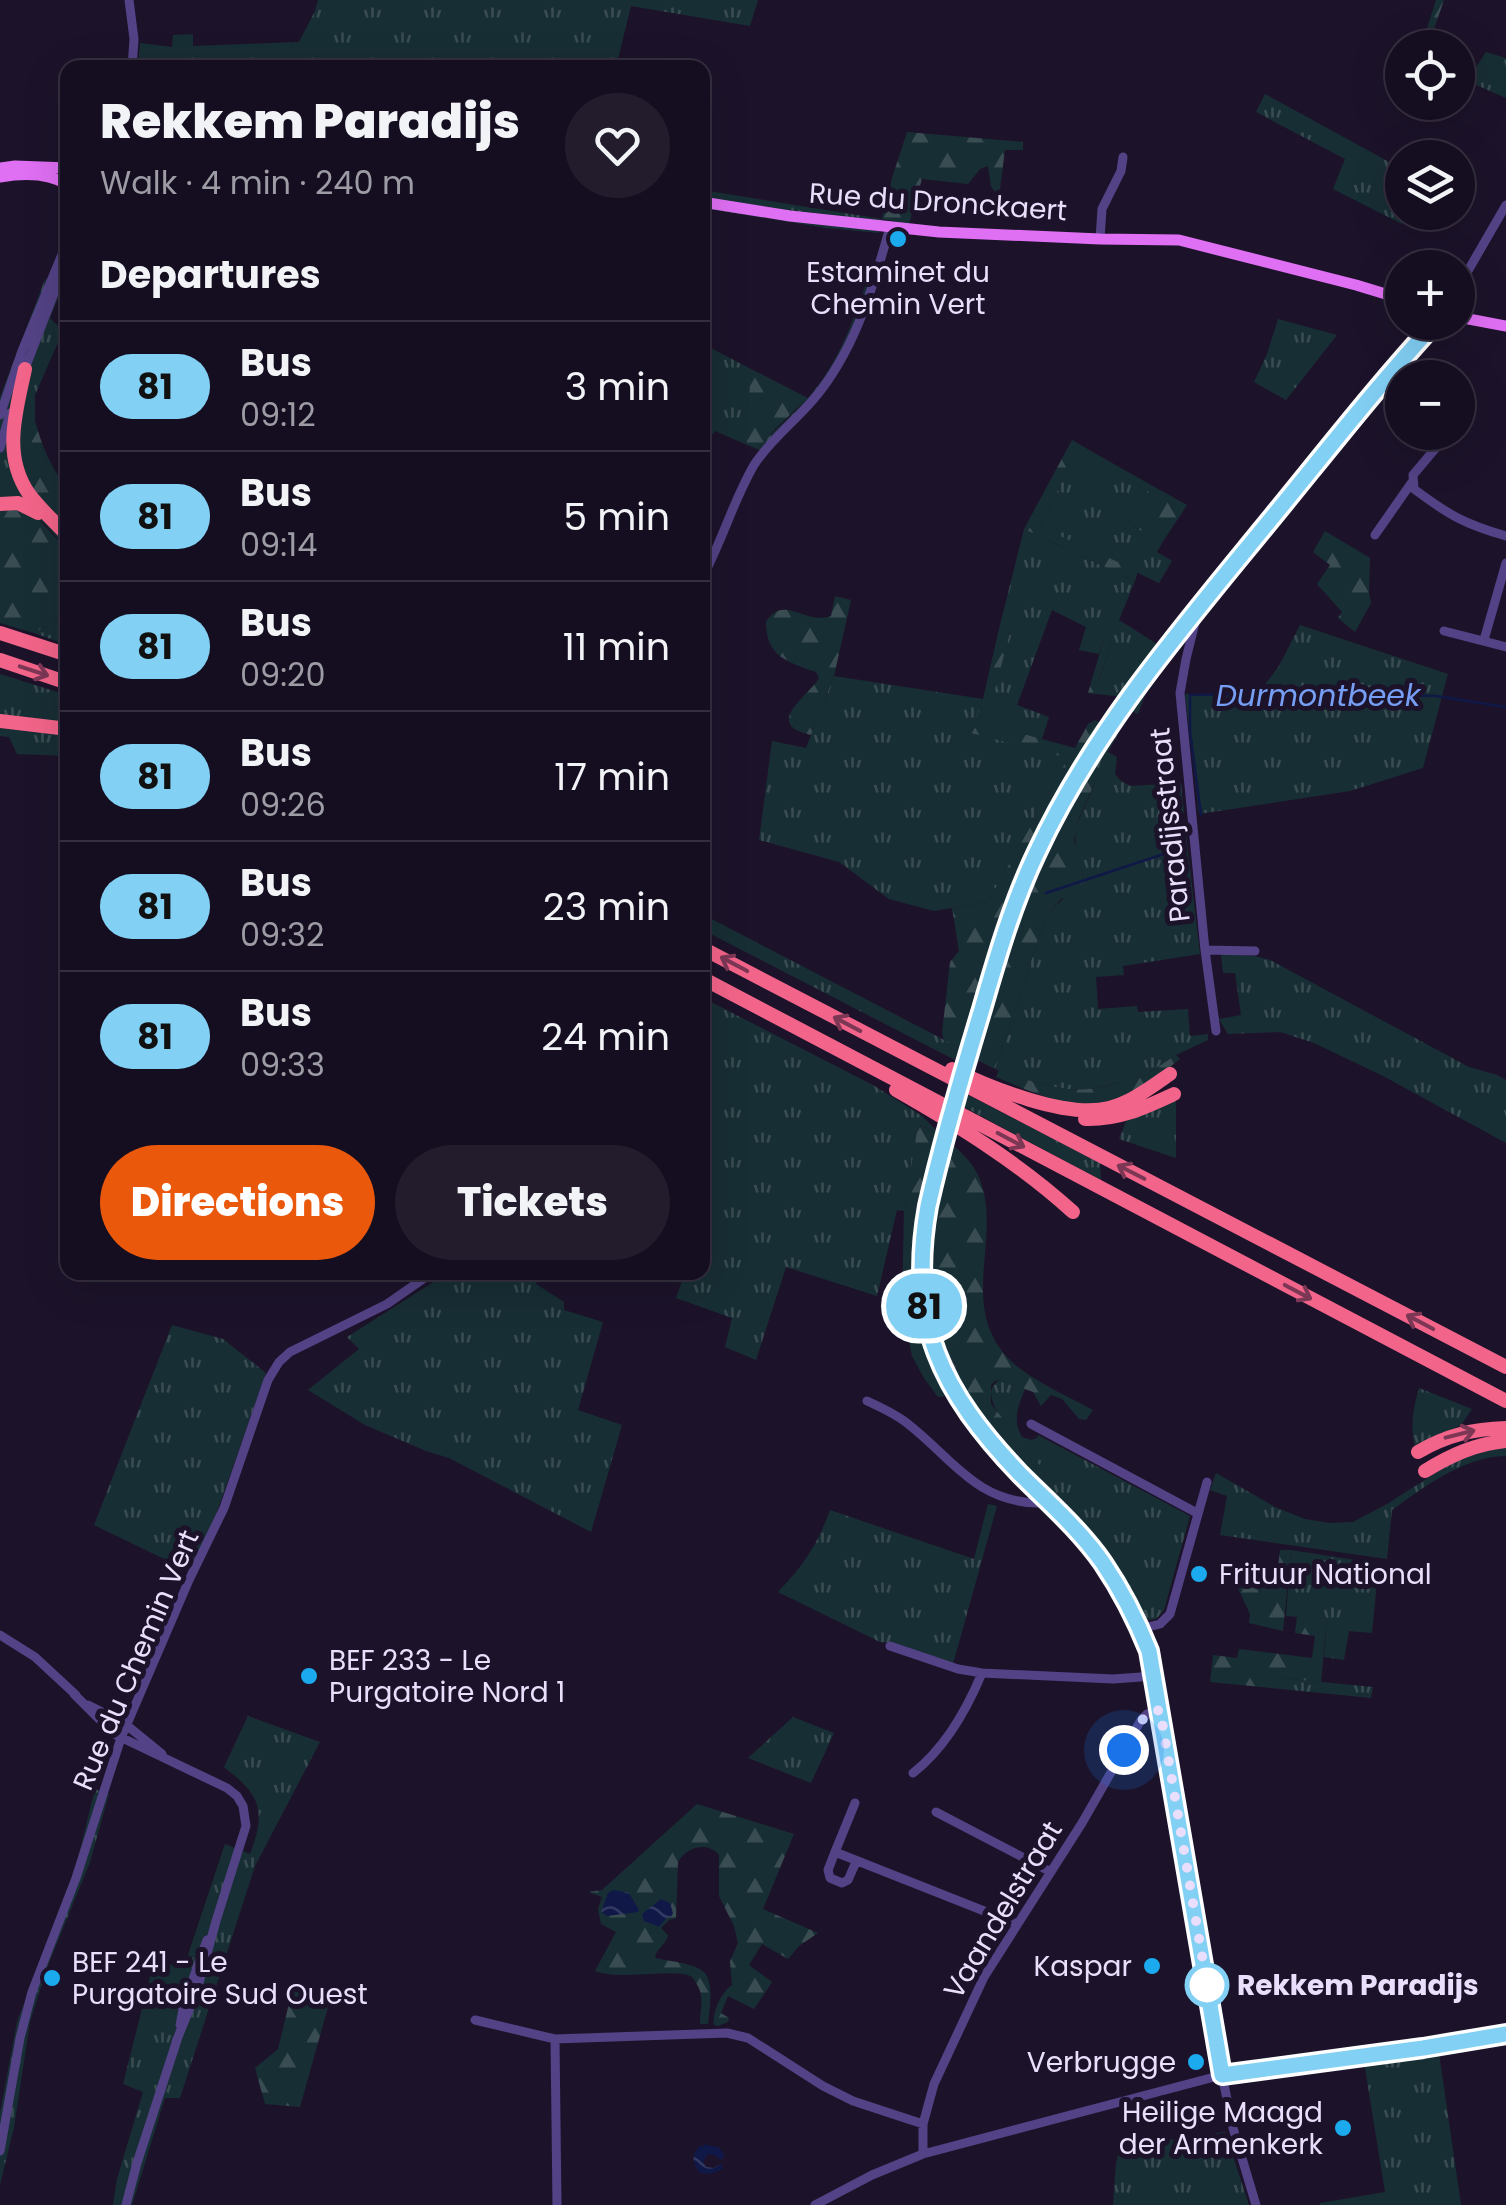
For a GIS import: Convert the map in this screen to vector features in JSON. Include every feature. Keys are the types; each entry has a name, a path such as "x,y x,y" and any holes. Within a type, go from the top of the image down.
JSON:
{"highway":[{"path":"25,369 13,434 16,468 29,494 60,530"},
{"path":"0,504 30,507 60,532"},
{"path":"0,633 60,652"},
{"path":"0,660 60,679"},
{"path":"0,724 60,728"},
{"path":"710,952 1506,1367"},
{"path":"710,982 1506,1401"},
{"path":"877,1040 930,1058 1000,1094 1060,1115 1110,1119 1174,1094"},
{"path":"838,1050 864,1072 990,1146 1073,1212"},
{"path":"958,1072 1058,1107 1088,1111 1126,1102 1170,1074"},
{"path":"1418,1452 1461,1432 1506,1428"},
{"path":"1425,1471 1466,1449 1506,1441"}],"main road":[{"path":"0,168 60,168"},
{"path":"0,177 44,176 60,181"},
{"name":"Rue du Dronckaert","path":"710,203 970,234 1170,240 1385,294"},
{"path":"1475,321 1506,326"}],"street":[{"path":"129,0 133,60"},
{"path":"1100,240 1101,215 1121,171 1123,157"},
{"path":"1475,259 1506,205"},
{"path":"710,561 756,463 820,392 849,345 890,227"},
{"path":"0,415 60,259"},
{"path":"0,448 60,278"},
{"name":"Paradijsstraat","path":"1256,2205 1222,2075 1149,1651 1103,1562 1002,1454 956,1392 934,1352 922,1289 924,1229 972,1042 1017,902 1061,804 1131,693 1420,340"},
{"path":"1434,450 1413,475 1414,490 1449,515 1506,536"},
{"path":"1375,535 1412,482"},
{"path":"1484,640 1506,563"},
{"name":"Paradijsstraat","path":"1194,614 1180,693 1216,1032"},
{"path":"1444,630 1506,647"},
{"path":"1205,950 1255,951"},
{"name":"Rue du Chemin Vert","path":"0,2151 28,2000 76,1878 126,1725 224,1508 266,1385 275,1367 296,1348 387,1304 422,1280"},
{"path":"868,1400 910,1425 948,1462 998,1495 1024,1503 1038,1503 1044,1498"},
{"path":"1031,1424 1197,1513"},
{"path":"1140,1629 1160,1624 1170,1614 1206,1482"},
{"path":"0,1635 34,1657 104,1726 121,1738 227,1788 246,1812 245,1833 198,1990 176,2042 126,2205"},
{"path":"890,1646 982,1673 1113,1679 1155,1676"},
{"path":"914,1773 950,1732 982,1673"},
{"path":"74,1694 126,1725 183,1767"},
{"name":"Vaandelstraat","path":"923,2154 924,2124 934,2084 984,1977 1082,1823 1141,1720 1160,1710"},
{"path":"855,1803 834,1852 828,1870 830,1878 842,1883 848,1880 856,1862"},
{"path":"936,1812 1051,1872"},
{"path":"834,1852 1018,1924"},
{"path":"475,2020 555,2039 738,2035 853,2101 924,2124"},
{"path":"814,2205 923,2154 1222,2075 1506,2034"},
{"path":"555,2039 557,2205"}],"green space":[{"path":"318,0 758,0 750,26 631,6 618,60 139,60 140,43 172,47 173,35 193,34 193,46 299,42"},
{"path":"1436,0 1444,0 1434,30 1426,30"},
{"path":"1486,52 1506,58 1506,98 1475,84 1475,69"},
{"path":"1265,94 1385,160 1385,215 1333,189 1345,159 1256,112"},
{"path":"907,132 1023,142 1023,150 1005,150 1000,189 995,192 988,166 980,169 968,184 922,179 909,224 882,219"},
{"path":"710,191 882,219 879,233 710,209"},
{"path":"871,269 879,271 853,345 766,453 757,449 808,398 829,369 853,320"},
{"path":"45,279 60,282 50,318 60,328 60,338 35,395 35,421 24,428 45,504 60,518 60,542 31,514 11,509 0,511 0,397"},
{"path":"1278,319 1337,335 1286,400 1254,382"},
{"path":"710,348 751,369 747,422 738,441 715,431 710,438"},
{"path":"751,369 808,398 757,449 738,441 747,421"},
{"path":"35,421 47,456 60,477 60,517 37,493 25,471 24,428"},
{"path":"1072,440 1105,459 1095,474 1088,475 1071,462 1040,527 1138,571 1135,581 1024,529"},
{"path":"1105,459 1151,485 1128,523 1162,543 1157,552 1172,561 1159,583 1040,527 1071,462 1095,474"},
{"path":"1151,485 1187,505 1162,543 1128,523"},
{"path":"5,508 32,512 60,542 60,618 34,633 0,623 0,511"},
{"path":"1024,529 1135,581 1119,620 1160,646 1122,697 1115,696 1115,689 1099,685 1112,643 1105,635 1099,654 1079,650 1086,627 1052,610 1017,705 1049,717 1042,739 985,724 1010,632 999,629"},
{"path":"1325,531 1370,558 1371,603 1355,632 1338,618 1342,612 1317,584 1330,565 1313,552"},
{"path":"835,596 851,600 834,676 811,735 797,730 789,717 819,678 816,672 774,651 766,622 780,610 812,617 831,616"},
{"path":"60,618 60,642 34,633"},
{"path":"1300,625 1448,674 1423,768 1350,791 1199,814 1185,694 1227,696 1227,687 1257,695 1279,666"},
{"path":"999,629 1010,632 986,724 1075,748 1088,724 1095,720 1099,729 1028,856 993,950 964,1046 944,1040 942,1033 950,962 959,951 952,908 988,902 1068,758 971,733"},
{"path":"1105,635 1111,635 1112,643 1099,684 1104,689 1115,689 1115,696 1088,693"},
{"path":"0,674 60,693 60,756 17,754 9,737 0,736"},
{"path":"834,676 983,699 972,733 1069,757 988,902 934,911 889,899 839,862 759,840 772,741 806,748"},
{"path":"1144,687 1148,688 1138,714 1131,711 1108,752 1117,757 1115,774 1130,786 1181,783 1184,813 1158,815 1159,835 1186,834 1200,954 1123,966 1124,975 1096,977 1098,1009 1188,1009 1190,1036 1208,1034 1208,1040 1141,1078 1137,1074 1099,1088 1049,1086 995,1069 1046,916 1083,875 1075,835 1096,780 1089,777 1059,832 1053,830 1104,743"},
{"path":"1089,776 1096,780 1074,840 1084,881 1046,916 995,1069 975,1059 1017,919 1053,830 1059,831"},
{"path":"710,918 954,1045 961,1045 955,1060 710,934"},
{"path":"1221,954 1270,960 1469,1067 1506,1080 1506,1143 1314,1043 1280,1032 1228,1034 1219,1019 1241,1015 1235,973 1223,973"},
{"path":"710,1002 873,1085 922,1116 938,1132 919,1125 904,1211 897,1210 877,1296 786,1267 756,1360 725,1347 732,1318 676,1298 682,1280 710,1280"},
{"path":"1176,1055 1180,1059 1141,1089 1110,1102 1060,1101 996,1077 999,1070 1068,1089 1101,1087 1137,1074 1141,1078"},
{"path":"966,1094 1100,1163 1101,1180 962,1106"},
{"path":"1176,1099 1176,1158 1119,1139 1126,1121"},
{"path":"918,1125 938,1132 919,1228 916,1300 924,1343 949,1396 938,1397 912,1356 902,1305 904,1211"},
{"path":"952,1144 975,1169 985,1195 983,1291 993,1337 1008,1358 1026,1373 1093,1410 1086,1420 1079,1419 1062,1399 1051,1395 1041,1406 1033,1392 1001,1380 991,1385 991,1404 1046,1473 1036,1482 967,1397 938,1337 930,1304 928,1267 933,1217"},
{"path":"538,1280 536,1284 564,1302 564,1310 603,1322 578,1410 622,1425 591,1532 449,1458 365,1425 308,1390 359,1349 347,1337 432,1283"},
{"path":"172,1325 223,1339 266,1373 213,1523 189,1571 94,1525"},
{"path":"1001,1380 1025,1389 1017,1419 1022,1437 1031,1440 1038,1435 1190,1516 1164,1610 1156,1619 1149,1620 1143,1615 1095,1544 1036,1482 1046,1473 1006,1425 992,1398 993,1387"},
{"path":"1419,1388 1472,1409 1461,1425 1415,1448 1413,1418"},
{"path":"1506,1447 1506,1456 1460,1467 1392,1510 1387,1559 1220,1535 1227,1496 1210,1490 1216,1473 1275,1507 1305,1519 1353,1522 1464,1455"},
{"path":"988,1504 997,1506 953,1664 880,1642 778,1592 809,1554 830,1510 974,1559"},
{"path":"1280,1550 1291,1550 1283,1631 1249,1623 1250,1614 1236,1584 1238,1577 1262,1587 1276,1585"},
{"path":"1291,1550 1374,1563 1378,1572 1372,1633 1349,1631 1344,1660 1324,1657 1327,1619 1286,1616"},
{"path":"1297,1616 1327,1619 1321,1682 1282,1678 1281,1689 1210,1682 1213,1655 1237,1658 1239,1649 1312,1658 1315,1636 1295,1633"},
{"path":"1281,1678 1373,1687 1371,1698 1281,1689"},
{"path":"248,1716 320,1742 255,1866 180,2098 165,2098 132,2205 113,2205 143,2092 123,2084 154,1961 184,1967 225,1844 250,1854 255,1839 259,1815 253,1795 224,1767"},
{"path":"793,1717 834,1733 811,1783 748,1758"},
{"path":"95,1789 109,1794 90,1862 47,1968 30,2022 14,2127 0,2185 0,2113 17,2022 74,1874"},
{"path":"697,1804 794,1834 763,1909 818,1933 788,1959 762,1944 749,1965 772,1982 754,2009 728,1996 721,2013 729,2018 728,2022 718,2026 714,2025 714,2014 732,1985 730,1961 738,1943 719,1896 719,1855 709,1848 692,1850 678,1862 676,1918 661,1928 668,1935 655,1958 687,1964 704,1973 710,1990 708,2024 700,2024 701,1995 692,1977 595,1971 616,1932 601,1924 598,1909 602,1897 589,1892 602,1890"},
{"path":"292,1991 330,2000 300,2107 265,2104 255,2068 278,2049"},
{"path":"1439,2053 1461,2205 1320,2205 1385,2192 1364,2062"},
{"path":"1225,2132 1249,2205 1113,2205 1120,2147"}],"water":[{"path":"608,1893 629,1893 638,1912 607,1916 601,1912"},
{"path":"661,1899 670,1903 673,1913 659,1927 644,1921 642,1914"},
{"path":"703,2144 718,2147 725,2155 721,2160 708,2154 703,2162 706,2167 721,2164 723,2169 700,2173 694,2156"}],"waterway":[{"name":"Durmontbeek","path":"1201,815 1190,731 1190,695 1436,696 1506,707"},
{"name":"Durmontbeek","path":"1046,893 1182,848 1181,817"}],"bus line":[{"name":"81","path":"1420,340 1170,642 1131,693 1061,804 1017,902 972,1042 928,1206 922,1289 934,1352 956,1392 1002,1454 1103,1562 1149,1651 1222,2075 1506,2034"}],"place":[{"name":"Estaminet du Chemin Vert","path":"898,239"},
{"name":"Frituur National","path":"1199,1574"},
{"name":"BEF 233 - Le Purgatoire Nord 1","path":"309,1676"},
{"name":"Kaspar","path":"1152,1966"},
{"name":"BEF 241 - Le Purgatoire Sud Ouest","path":"52,1978"},
{"name":"Rekkem Paradijs","path":"1207,1985"},
{"name":"Verbrugge","path":"1196,2062"},
{"name":"Heilige Maagd der Armenkerk","path":"1343,2128"}],"route":[{"path":"1124,1750 1141,1720 1160,1710 1207,1985"}]}
